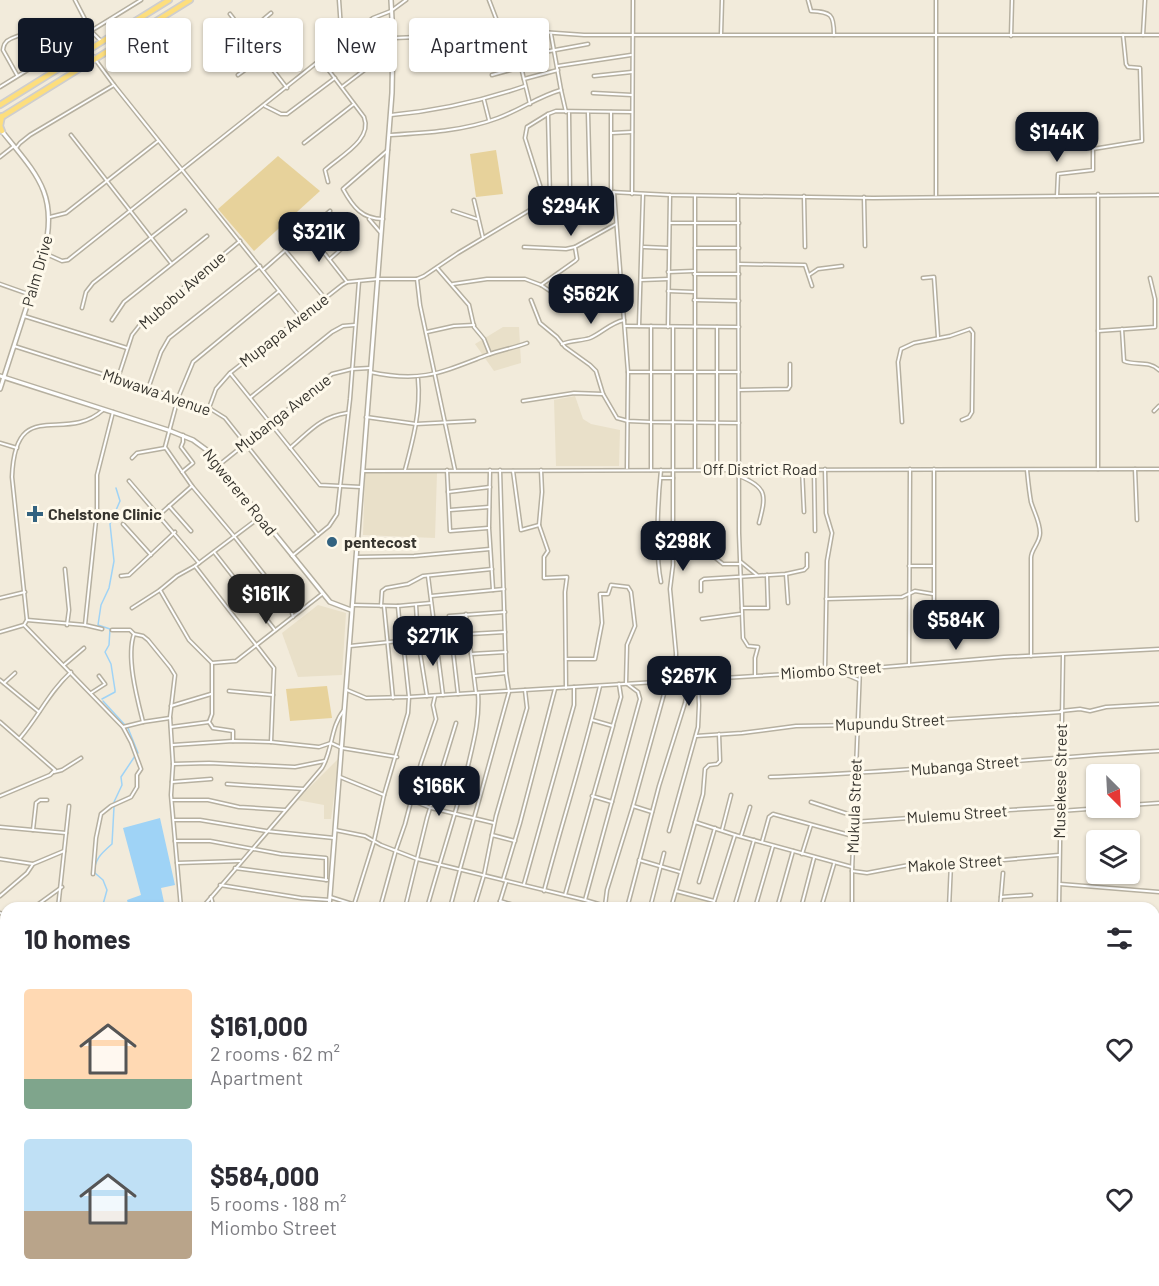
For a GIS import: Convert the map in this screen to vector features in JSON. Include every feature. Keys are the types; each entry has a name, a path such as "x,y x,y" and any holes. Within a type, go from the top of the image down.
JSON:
{"main road":[{"path":"94,46 169,0"},
{"path":"94,59 190,0"},
{"path":"0,105 52,72"},
{"path":"1,129 1,117 73,72"}],"street":[{"path":"75,0 84,18"},
{"path":"94,29 141,0"},
{"path":"339,0 340,18"},
{"path":"391,0 392,18"},
{"path":"374,18 392,11 406,0"},
{"path":"489,0 496,18"},
{"path":"632,194 633,0"},
{"path":"721,34 722,0"},
{"path":"808,0 811,11 824,11 830,15 834,23 834,36"},
{"path":"936,0 936,196"},
{"path":"1011,36 1012,0"},
{"path":"1143,35 1145,0"},
{"path":"230,14 233,18"},
{"path":"266,18 271,14"},
{"path":"94,34 101,41"},
{"path":"570,194 568,112 561,90 550,34 1159,35"},
{"path":"1057,196 1058,174 1093,170 1093,149 1142,141 1140,69 1128,67 1126,64 1123,35"},
{"path":"17,75 3,46 8,40 18,37"},
{"path":"549,51 588,44"},
{"path":"524,80 558,68 631,56"},
{"path":"94,59 300,317"},
{"path":"44,253 62,261 68,260 315,65"},
{"path":"0,87 22,72"},
{"path":"238,75 242,72"},
{"path":"276,72 287,88"},
{"path":"328,182 325,172 327,168 364,135 366,120 330,72"},
{"path":"342,87 362,72"},
{"path":"329,881 347,690 393,72"},
{"path":"492,75 502,72"},
{"path":"522,72 530,104"},
{"path":"594,76 632,72"},
{"path":"264,106 286,114 335,78"},
{"path":"0,157 30,135 114,85"},
{"path":"390,115 484,100 525,86"},
{"path":"389,135 434,132 489,120 561,90"},
{"path":"593,93 632,95"},
{"path":"484,100 489,120"},
{"path":"304,143 354,104"},
{"path":"545,201 533,167 525,133 530,123 556,111 632,112"},
{"path":"611,112 612,192 628,372 627,469"},
{"path":"588,113 590,193"},
{"path":"548,114 550,199"},
{"name":"Palm Drive","path":"0,389 44,253 50,217 43,187 1,129"},
{"path":"612,133 632,132"},
{"path":"71,135 171,263"},
{"path":"50,217 66,213 158,141"},
{"path":"381,234 354,206 344,187 388,150"},
{"path":"306,231 347,282 417,279 545,201 570,194 612,192 695,196 864,197 1159,195"},
{"path":"639,326 643,194"},
{"path":"1098,194 1098,469"},
{"path":"668,327 670,195"},
{"path":"738,195 739,563 743,640 748,646 758,648 755,658 755,675"},
{"path":"695,196 695,469"},
{"path":"804,196 805,247"},
{"path":"864,197 865,246"},
{"path":"474,200 483,238"},
{"path":"263,270 330,210"},
{"path":"82,308 86,292 93,283 185,211"},
{"path":"453,211 477,219"},
{"path":"369,219 383,219"},
{"path":"669,223 739,223"},
{"path":"524,247 556,250 575,247 616,224"},
{"path":"112,320 124,302 207,236"},
{"name":"Mubobu Avenue","path":"117,378 132,335 142,321 240,241"},
{"path":"330,260 348,243"},
{"path":"541,285 577,259 575,247"},
{"path":"643,248 668,248"},
{"path":"694,248 739,248"},
{"path":"285,250 324,298"},
{"path":"739,264 803,264 807,267 812,286"},
{"path":"148,389 161,352 169,338 260,266"},
{"path":"809,275 815,270 842,266"},
{"path":"437,268 469,305 474,325 484,339 490,354"},
{"path":"668,272 739,274"},
{"path":"923,278 934,277 938,338"},
{"path":"1098,331 1155,327 1154,295 1150,278"},
{"path":"417,279 420,305 454,470"},
{"path":"453,284 492,279 525,279 541,285 571,305"},
{"path":"641,280 668,279"},
{"path":"292,556 334,521 337,514 359,281"},
{"name":"Mupapa Avenue","path":"209,408 216,389 230,373 347,282"},
{"path":"0,284 31,295"},
{"path":"279,291 193,362 178,398 165,448 192,486 291,609 293,617"},
{"path":"668,291 694,292"},
{"path":"531,300 538,320 557,336 562,344 590,365 599,378 603,394 613,414 621,420 739,423"},
{"path":"694,300 739,301"},
{"path":"24,316 127,348"},
{"path":"562,344 587,339 611,324 624,320"},
{"path":"427,332 454,326 474,325"},
{"path":"250,398 332,332 343,326 355,326"},
{"path":"624,326 739,327"},
{"path":"651,326 651,470"},
{"path":"673,327 673,565 670,589 676,673"},
{"path":"717,327 717,470"},
{"path":"902,422 899,352 905,345 950,336 970,328 972,331 972,412 969,417 962,420"},
{"path":"1122,329 1124,361 1154,365 1159,370"},
{"name":"Mubanga Avenue","path":"219,465 337,371 370,370 394,377 418,378 457,368 490,354 527,343"},
{"name":"Mbwawa Avenue","path":"14,346 209,408 225,418 318,535"},
{"path":"739,390 788,389 790,364"},
{"path":"628,372 673,370 739,372"},
{"path":"230,373 320,485 361,487"},
{"name":"Ngwerere Road","path":"2,377 183,435 202,446 322,594 330,602 352,608"},
{"path":"405,470 417,424 418,378"},
{"path":"523,400 574,393 603,394"},
{"path":"1154,411 1159,406"},
{"path":"0,632 24,625 27,620 12,477 17,448 24,433 31,427 84,423 104,409"},
{"path":"85,625 97,511 97,475 113,412"},
{"path":"290,448 324,420 334,415 347,414"},
{"path":"366,417 417,424 474,421"},
{"path":"182,472 194,463 181,447 183,435"},
{"path":"0,443 17,448"},
{"path":"132,458 137,453 165,448"},
{"path":"802,469 804,512"},
{"path":"814,469 815,531"},
{"path":"909,665 910,469"},
{"path":"934,469 934,602 936,607 960,607"},
{"path":"1136,469 1137,520"},
{"name":"Off District Road","path":"362,471 1159,469"},
{"path":"447,470 450,531 489,528"},
{"path":"490,470 489,528 493,590"},
{"path":"452,902 509,692 506,673 500,470"},
{"path":"513,470 521,530 539,525"},
{"path":"541,470 539,525 548,551 544,557 544,578 567,577 565,592 566,687"},
{"path":"661,470 659,570 661,582"},
{"path":"825,470 826,513 832,532 827,561 825,671"},
{"path":"1027,470 1031,502 1040,525 1040,536 1031,559 1031,656"},
{"path":"739,476 754,482 762,491 764,500 759,524"},
{"path":"660,478 673,478"},
{"path":"129,481 175,532 199,563"},
{"path":"159,515 192,486"},
{"path":"448,492 490,487"},
{"path":"169,506 191,531"},
{"path":"449,510 489,507"},
{"path":"132,608 195,566 260,517"},
{"path":"123,524 151,555"},
{"path":"121,576 129,575 175,532"},
{"path":"356,557 414,556 490,549"},
{"path":"214,552 275,630"},
{"path":"708,552 723,564 739,563 757,575"},
{"path":"701,591 702,579 786,574 806,569 807,554"},
{"path":"195,566 274,668 271,742"},
{"path":"909,566 933,566"},
{"path":"65,569 68,625"},
{"path":"393,698 382,606 383,589 408,584 428,575 492,569"},
{"path":"742,608 768,608 767,574"},
{"path":"786,574 788,603"},
{"path":"428,575 442,695"},
{"path":"566,659 595,659 602,622 600,594 608,594 611,585 628,586 631,592 635,626 627,645 626,683 638,692 640,699 585,900"},
{"path":"430,596 504,589"},
{"path":"160,590 189,640 212,663 212,714 209,722"},
{"path":"826,599 902,597 915,591 934,594"},
{"path":"0,598 25,592"},
{"path":"212,663 236,661 322,594"},
{"path":"352,608 431,603"},
{"path":"416,605 418,640 427,696"},
{"path":"354,902 397,757 410,698 398,606"},
{"path":"291,609 298,612"},
{"path":"458,694 450,616 505,612"},
{"path":"429,902 456,815 478,724 477,693 466,614"},
{"path":"702,620 741,614"},
{"path":"27,620 85,625 102,629"},
{"path":"24,625 123,727 142,770 137,775 137,787 131,798 111,806 101,814 93,874"},
{"path":"112,630 130,630 134,634 143,636 174,672 170,718 173,745 172,800 180,902"},
{"path":"350,646 506,632"},
{"path":"134,634 131,655 143,722"},
{"path":"64,665 84,648"},
{"name":"Miombo Street","path":"347,690 366,698 410,698 1159,648"},
{"path":"471,654 506,652"},
{"name":"Musekese Street","path":"1059,902 1063,655"},
{"name":"Mukula Street","path":"852,902 860,668"},
{"path":"837,671 859,680"},
{"path":"20,738 54,688 71,672"},
{"path":"4,683 15,673"},
{"path":"475,676 506,673"},
{"path":"91,693 105,684 99,676"},
{"path":"669,831 696,735 699,705 698,679"},
{"path":"0,680 39,712"},
{"path":"628,902 652,812 685,703 686,680"},
{"path":"605,902 663,694 658,681"},
{"path":"565,896 621,697 619,684"},
{"path":"544,891 600,686"},
{"path":"524,885 574,705 574,687"},
{"path":"503,902 500,901 505,880 555,688"},
{"path":"476,902 484,875 494,823 527,708 525,690"},
{"path":"229,691 273,695"},
{"path":"171,706 211,694"},
{"path":"382,902 421,763 436,719 433,705 435,696"},
{"name":"Mupundu Street","path":"696,735 796,726 858,725 1080,709 1090,711 1106,707 1159,704"},
{"path":"207,902 327,760 338,718 345,708"},
{"path":"123,727 170,718"},
{"path":"592,720 613,726"},
{"path":"0,722 52,766 54,772"},
{"path":"171,728 209,722"},
{"path":"209,722 213,728 232,730 233,741"},
{"path":"406,902 427,818 456,723"},
{"path":"673,902 703,795 705,769 720,761 719,734"},
{"path":"173,745 233,741 319,747 331,743 342,748 397,757"},
{"name":"Mubanga Street","path":"770,777 855,774 1062,756 1159,751"},
{"path":"0,796 63,770 81,758"},
{"path":"173,764 208,763 295,767 327,760"},
{"path":"340,777 384,795"},
{"path":"172,782 210,779"},
{"path":"227,784 304,789"},
{"path":"722,830 731,795"},
{"path":"592,796 612,802"},
{"path":"33,830 36,803 46,800"},
{"path":"172,800 207,800 239,807 285,810"},
{"path":"411,800 456,815 494,823"},
{"path":"811,802 854,816"},
{"path":"1140,804 1159,803"},
{"path":"59,902 69,806"},
{"path":"633,807 652,812"},
{"path":"741,836 750,807"},
{"name":"Mulemu Street","path":"854,822 936,814 1060,807"},
{"path":"1060,811 1086,809"},
{"path":"762,842 771,814 854,837"},
{"path":"174,820 200,820 266,831 334,838"},
{"name":"Makole Street","path":"695,822 867,873 909,866 1059,855"},
{"path":"802,854 811,825"},
{"path":"0,827 66,834"},
{"path":"699,882 715,828"},
{"path":"335,830 365,837 417,859 590,902"},
{"path":"492,835 515,840"},
{"path":"676,891 714,901 735,835"},
{"path":"736,902 754,840"},
{"path":"175,841 210,841 281,854 326,858 330,902"},
{"path":"757,902 774,846"},
{"path":"0,860 33,864 64,851"},
{"path":"779,902 793,852"},
{"path":"652,902 664,853"},
{"path":"803,902 814,858"},
{"path":"639,860 680,872"},
{"path":"177,862 240,861"},
{"path":"823,902 835,863"},
{"path":"949,902 951,863"},
{"path":"0,896 27,873 33,864"},
{"path":"234,868 329,881"},
{"path":"1001,902 1003,873"},
{"path":"220,885 340,902"},
{"path":"1060,885 1159,892"},
{"path":"41,902 62,887"},
{"path":"1001,897 1031,895"},
{"path":"212,897 213,902"}],"shaded area":[{"path":"496,150 503,194 476,197 470,154"},
{"path":"278,156 320,191 254,251 218,209"},
{"path":"503,327 519,327 521,363 494,371 475,344"},
{"path":"575,396 583,419 591,424 620,430 619,466 556,466 554,400"},
{"path":"365,471 437,472 435,538 363,535"},
{"path":"318,605 346,613 342,675 298,677 282,633"},
{"path":"327,686 332,718 290,721 286,689"},
{"path":"339,758 331,819 324,819 324,805 297,800"},
{"path":"677,893 713,902 675,902"}],"water":[{"path":"160,818 175,885 161,888 164,902 128,902 127,900 141,895 123,828"}],"waterway":[{"path":"102,699 115,692 111,664 105,652 109,645 110,629 98,625 101,605 109,588 114,561 110,524 120,501 116,488"},
{"path":"103,701 125,725"},
{"path":"128,728 138,753"},
{"path":"114,802 122,785 121,777 135,756"},
{"path":"104,902 107,890 103,880 95,873 95,868 99,857 112,844 114,807"}],"place":[{"name":"Chelstone Clinic","path":"35,514"},
{"name":"pentecost","path":"332,542"}]}
